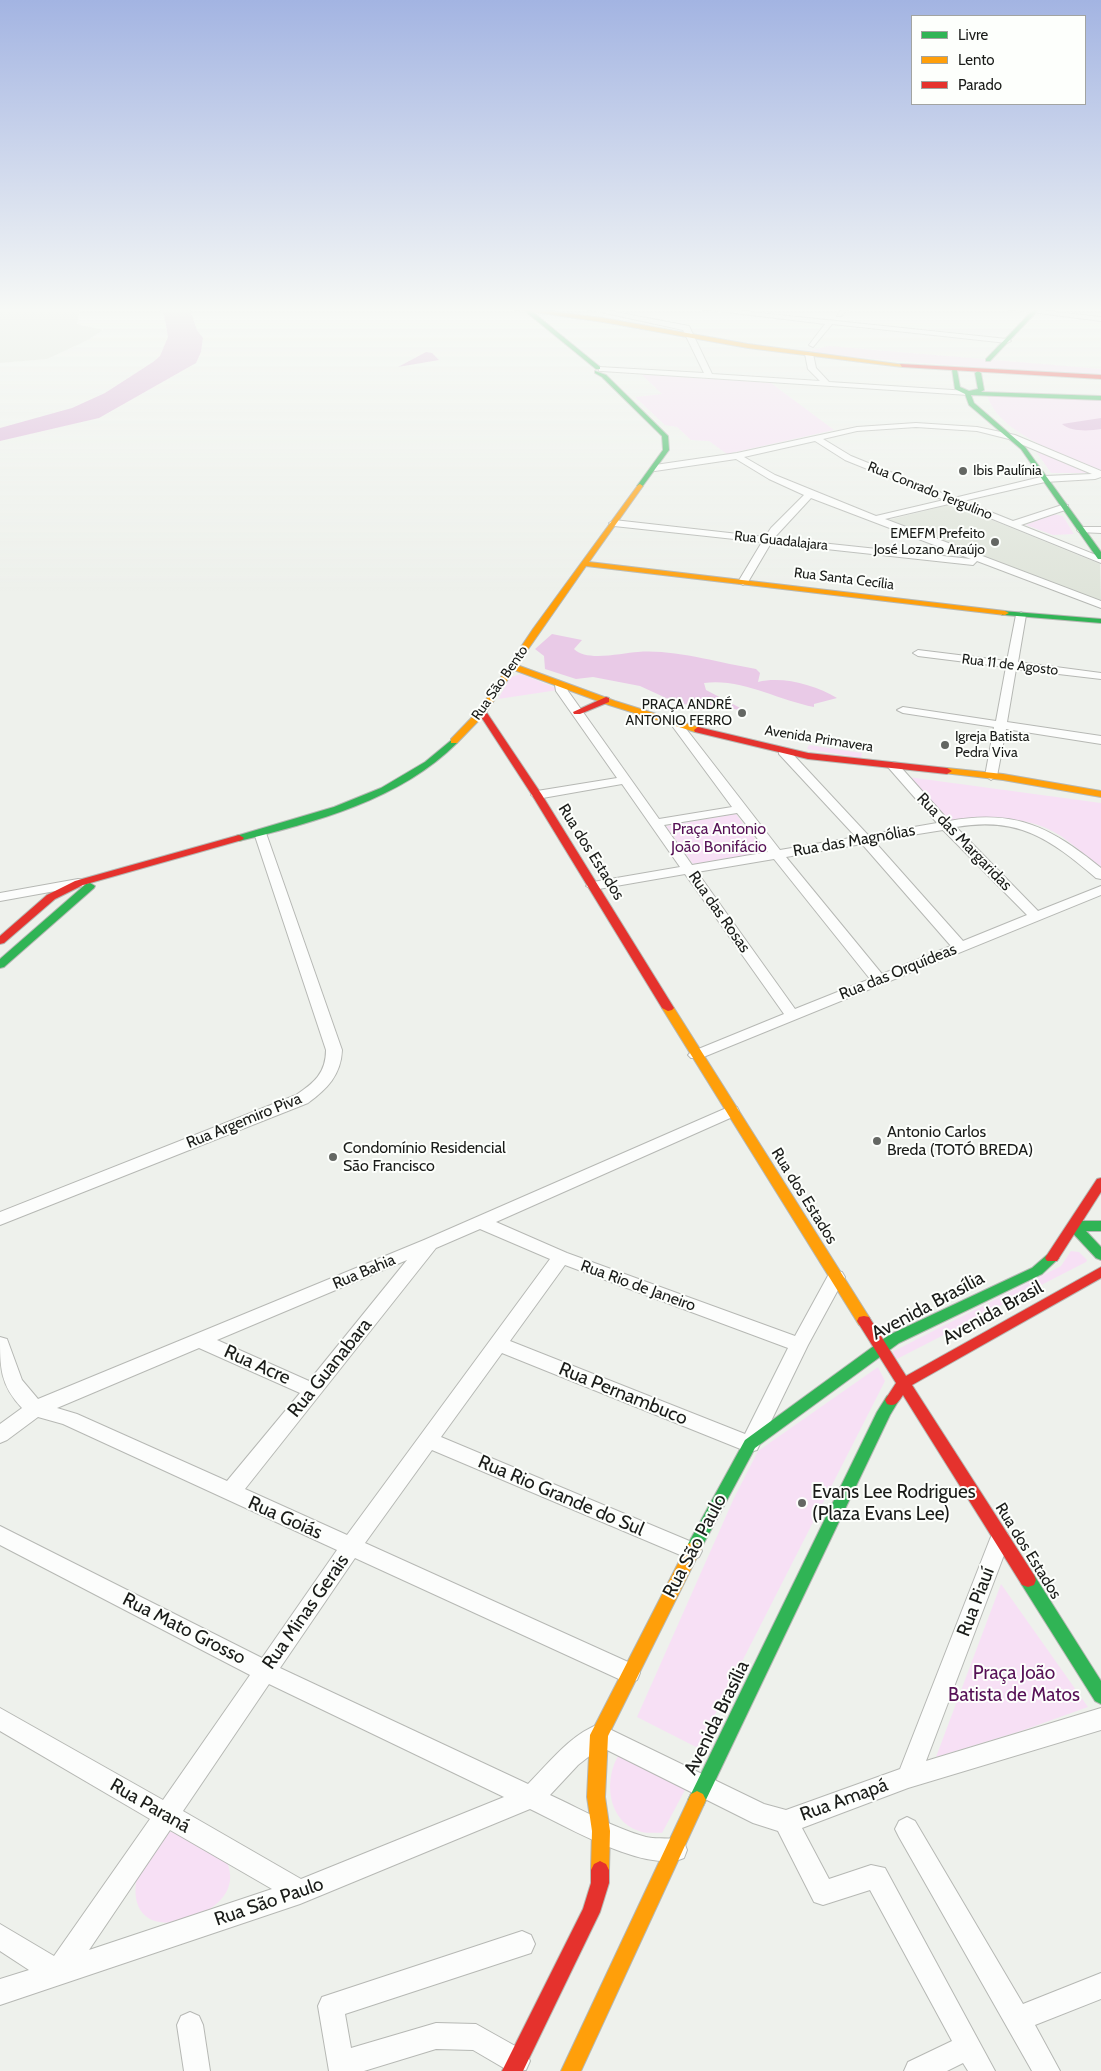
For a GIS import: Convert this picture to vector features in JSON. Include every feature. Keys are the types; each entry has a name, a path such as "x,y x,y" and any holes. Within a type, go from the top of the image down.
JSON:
{"main road":[{"path":"632,404 664,436 667,443 662,456"},
{"path":"971,404 1012,437 1048,483 1101,558"},
{"name":"Rua São Bento","path":"105,876 260,833 323,813 398,782 428,764 459,737 482,712 512,666 662,456"},
{"path":"1031,482 1048,483"},
{"name":"Rua Santa Cecília","path":"584,564 1021,614 1101,621"},
{"name":"Avenida Primavera","path":"512,666 561,685 676,723 783,751 826,758 991,776 1101,794"},
{"path":"577,712 606,700"},
{"name":"Rua dos Estados","path":"482,712 537,795 731,1111 1101,1696"},
{"path":"459,737 481,733 500,738"},
{"path":"693,746 718,735"},
{"path":"802,772 826,758"},
{"path":"0,965 82,886"},
{"path":"0,942 56,894"},
{"name":"Avenida Brasília","path":"750,1444 894,1339 1037,1270 1055,1255 1101,1182"},
{"path":"1074,1226 1101,1226"},
{"path":"1074,1226 1101,1256"},
{"name":"Avenida Brasil","path":"903,1384 1101,1272"},
{"name":"Avenida Brasília","path":"571,2071 704,1785 884,1412 903,1384"},
{"name":"Rua São Paulo","path":"599,1734 692,1551 750,1444"},
{"path":"514,2066 591,1912 600,1884 601,1832 596,1797 599,1734"}],"street":[{"path":"977,429 996,424"},
{"path":"655,468 736,456 879,426 916,425 977,429 1012,437 1101,475"},
{"name":"Rua Conrado Tergulino","path":"816,438 848,458 1011,525 1101,558"},
{"path":"662,456 692,463"},
{"path":"736,456 772,477 810,494 1101,605"},
{"path":"1048,483 1072,475 1101,475"},
{"path":"874,519 1031,482"},
{"path":"743,582 768,539 810,494"},
{"path":"1011,525 1064,506"},
{"name":"Rua Guadalajara","path":"614,523 990,563"},
{"name":"Rua Conrado Tergulino","path":"1046,538 1068,540 1083,532 1101,530"},
{"path":"948,560 960,552"},
{"path":"991,776 1010,664 1021,614"},
{"name":"Rua 11 de Agosto","path":"918,653 1101,676"},
{"name":"Rua das Rosas","path":"561,685 562,691 792,1015"},
{"path":"903,710 1101,740"},
{"path":"676,723 740,809 880,980"},
{"path":"783,751 866,839 960,947"},
{"name":"Rua das Margaridas","path":"893,766 946,825 1037,917"},
{"path":"537,795 625,780"},
{"path":"656,824 740,809"},
{"name":"Rua das Magnólias","path":"593,886 946,825 988,821 1027,825 1060,841 1101,875"},
{"name":"Rua Argemiro Piva","path":"0,1219 302,1098 316,1089 328,1076 334,1064 334,1050 260,833"},
{"name":"Rua São Bento","path":"0,906 56,894 105,876"},
{"name":"Rua São Bento","path":"0,896 82,886"},
{"name":"Rua das Orquídeas","path":"696,1055 1101,890"},
{"name":"Rua Bahia","path":"0,1436 36,1408 202,1341 430,1244 731,1111"},
{"name":"Rua Rio de Janeiro","path":"480,1222 561,1258 799,1345"},
{"name":"Rua Guanabara","path":"230,1493 430,1244"},
{"name":"Rua Minas Gerais","path":"58,1973 350,1548 561,1258"},
{"name":"Rua São Paulo","path":"750,1444 799,1345 836,1277"},
{"name":"Rua Acre","path":"202,1341 312,1390"},
{"name":"Rua Goiás","path":"0,1344 8,1368 22,1395 36,1408 70,1419 350,1548 629,1673"},
{"name":"Rua Pernambuco","path":"497,1344 750,1444"},
{"name":"Rua Rio Grande do Sul","path":"429,1440 692,1551"},
{"name":"Rua Mato Grosso","path":"0,1535 266,1671 532,1798"},
{"name":"Rua Piauí","path":"908,1777 1000,1539"},
{"name":"Rua Paraná","path":"0,1719 300,1892"},
{"name":"Rua Amapá","path":"599,1734 761,1815 786,1822 908,1777 1101,1720"},
{"name":"Rua São Paulo","path":"0,1992 300,1892 532,1798 570,1757 599,1734"},
{"path":"532,1798 601,1832 647,1849 675,1850"},
{"path":"786,1822 824,1892 876,1877 982,2071"},
{"path":"907,1829 1047,2071"},
{"path":"0,1937 58,1973"},
{"path":"514,2066 476,2037 436,2036 341,2068 330,2006 522,1944"},
{"path":"1017,2019 1101,1986"},
{"path":"190,2025 196,2071"},
{"path":"916,2071 969,2047"}],"shaded area":[{"path":"82,404 124,404 99,418 0,441 0,428"},
{"path":"1101,418 1101,429 1075,430 1062,424"},
{"name":"EMEFM Prefeito José Lozano Araújo","path":"952,504 1100,564 1101,603 888,520"},
{"path":"552,634 582,640 574,649 587,655 605,656 638,652 681,654 756,669 760,673 758,682 778,680 799,683 819,689 837,698 814,704 814,707 746,687 718,682 704,683 706,690 748,712 721,706 679,704 640,686 593,677 576,679 545,669 544,656 535,649"}],"green space":[{"path":"642,404 799,404 834,430 727,454 709,441 691,440 677,427 665,425"},
{"path":"991,404 1101,404 1101,471 1035,442 1005,421"},
{"path":"1035,450 1090,473 1051,473"},
{"path":"1053,514 1063,516 1074,534 1053,535 1026,525"},
{"path":"521,674 558,690 498,699 511,677"},
{"path":"809,745 862,753 861,758 807,749"},
{"path":"908,777 1101,803 1101,867 1061,836 1035,824 1007,819 950,821"},
{"name":"Praça Antonio João Bonifácio","path":"736,814 765,852 693,864 666,826"},
{"path":"1071,1251 1079,1252 1087,1260 1086,1262 893,1361 892,1352 1061,1266"},
{"path":"878,1367 885,1381 698,1748 637,1717 734,1498 758,1451"},
{"name":"Praça João Batista de Matos","path":"1001,1584 1088,1707 1021,1731 936,1757"},
{"path":"620,1753 686,1788 662,1833 641,1832 628,1826 614,1809 611,1798 611,1774"},
{"path":"170,1832 183,1834 226,1859 230,1875 229,1885 222,1898 208,1910 191,1919 172,1923 155,1921 142,1912 136,1895 139,1868 143,1860 160,1835"}],"traffic: fast":[{"path":"632,404 665,436 666,450 640,486"},
{"path":"971,404 1023,448 1101,557"},
{"path":"1005,613 1101,621"},
{"path":"239,838 361,800 407,778 428,764 454,741"},
{"path":"0,965 90,886"},
{"path":"1074,1226 1101,1255"},
{"path":"1074,1226 1101,1226"},
{"path":"693,1549 750,1444 894,1339 1037,1271 1052,1258"},
{"path":"697,1800 884,1412 892,1400"},
{"path":"1028,1580 1101,1696"}],"traffic: slow":[{"path":"454,741 482,712 536,631 640,486"},
{"path":"584,564 1005,613"},
{"path":"512,666 612,703 698,730"},
{"path":"947,771 1003,777 1101,794"},
{"path":"668,1008 864,1321"},
{"path":"600,1870 601,1831 596,1797 599,1735 693,1549"},
{"path":"571,2071 697,1800"}],"traffic: jam":[{"path":"577,712 606,700"},
{"path":"482,712 537,795 668,1008"},
{"path":"698,730 808,756 947,771"},
{"path":"0,941 51,897 79,883 239,838"},
{"path":"1052,1258 1101,1182"},
{"path":"892,1400 903,1384 1101,1272"},
{"path":"864,1321 1028,1580"},
{"path":"512,2071 591,1912 600,1883 600,1870"}],"place":[{"name":"Ibis Paulínia","path":"963,471"},
{"name":"EMEFM Prefeito José Lozano Araújo","path":"995,542"},
{"name":"PRAÇA ANDRÉ ANTONIO FERRO","path":"742,713"},
{"name":"Igreja Batista Pedra Viva","path":"945,745"},
{"name":"Antonio Carlos Breda (TOTÓ BREDA)","path":"877,1141"},
{"name":"Condomínio Residencial São Francisco","path":"333,1157"},
{"name":"Evans Lee Rodrigues (Plaza Evans Lee)","path":"802,1503"}]}
